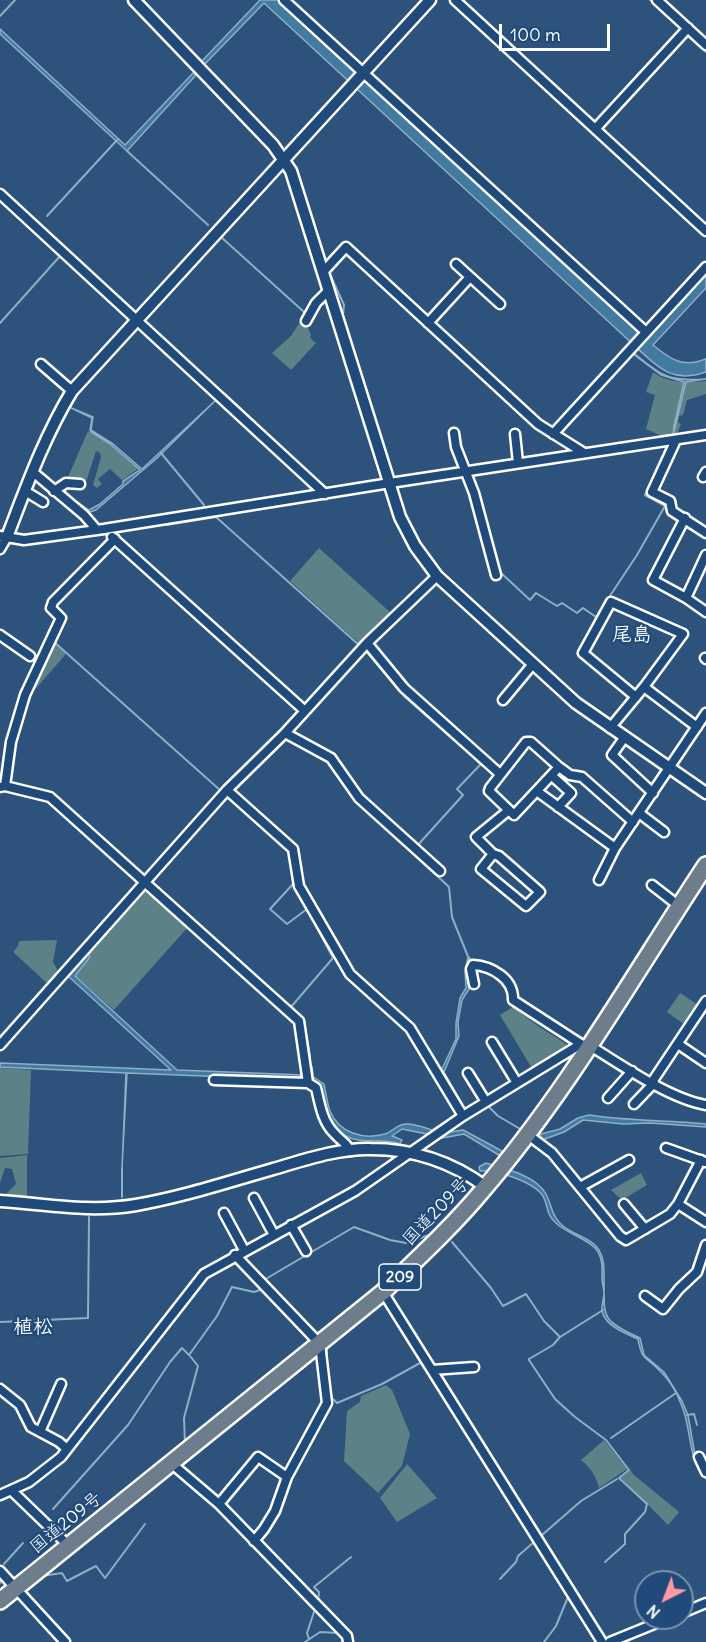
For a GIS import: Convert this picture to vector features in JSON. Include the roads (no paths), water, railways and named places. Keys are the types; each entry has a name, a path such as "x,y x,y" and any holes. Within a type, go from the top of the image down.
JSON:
{"highway":[{"name":"国道209号","path":"0,1601 320,1344 383,1292 435,1243 486,1186 527,1134 706,865"}],"street":[{"path":"134,0 273,145 291,171 400,517 415,546 437,576 576,703 706,793"},
{"path":"284,0 362,74 646,332"},
{"path":"0,549 3,537 56,416 72,391 430,0"},
{"path":"455,0 706,231"},
{"path":"657,0 706,45"},
{"path":"596,128 688,28"},
{"path":"0,194 325,494"},
{"path":"323,272 346,247 538,424 584,453"},
{"path":"456,264 500,304"},
{"path":"554,434 706,267"},
{"path":"428,323 471,277"},
{"path":"306,321 316,303 329,290"},
{"path":"41,364 72,391"},
{"path":"454,433 456,447 474,493 496,575"},
{"path":"515,434 518,463"},
{"path":"3,537 24,540 100,530 706,435"},
{"path":"676,440 652,492 669,501 672,511 706,532"},
{"path":"33,472 100,530 115,540 305,711"},
{"path":"54,491 66,483 80,484"},
{"path":"25,490 44,502"},
{"path":"685,518 653,580 706,612"},
{"path":"115,540 53,602 51,609 61,618 26,695 11,742 3,786 50,797 299,1021 308,1083"},
{"path":"686,598 706,555"},
{"path":"0,1044 227,790 285,733 367,643 437,576"},
{"path":"610,728 636,697 644,687 682,634 611,603 583,653 636,697"},
{"path":"0,635 30,656"},
{"path":"367,643 404,688 500,774"},
{"path":"503,700 533,664"},
{"path":"644,687 697,727"},
{"path":"599,880 615,848 705,716"},
{"path":"285,733 331,758 358,798 440,871"},
{"path":"624,738 612,755 653,793"},
{"path":"559,767 514,815 489,791 526,742 531,742 570,775 582,777 633,822"},
{"path":"552,776 571,793 558,807"},
{"path":"227,790 293,849 299,886 350,974 410,1028 463,1116"},
{"path":"538,792 615,848"},
{"path":"493,854 481,869 526,906 540,892 499,856 493,854 476,837 509,810"},
{"path":"639,813 664,832"},
{"path":"651,885 679,906"},
{"path":"474,984 471,969 473,965 493,969 511,987 513,1000 586,1046 653,1083 692,1103 706,1105"},
{"path":"634,1104 653,1083 706,1001"},
{"path":"492,1042 517,1083"},
{"path":"678,1044 706,1063"},
{"path":"0,1495 29,1482 66,1449 204,1274 355,1191 413,1153 463,1116 517,1083 586,1046"},
{"path":"608,1098 632,1071"},
{"path":"468,1073 486,1102"},
{"path":"214,1080 308,1083 315,1088 325,1120 351,1150"},
{"path":"527,1134 552,1153 620,1236 626,1240 670,1214 704,1161 666,1148"},
{"path":"0,1201 82,1209 115,1208 188,1193 311,1158 370,1148 413,1153 440,1161 469,1174 486,1186"},
{"path":"580,1187 629,1160"},
{"path":"254,1198 274,1234"},
{"path":"624,1204 645,1229"},
{"path":"678,1204 706,1222"},
{"path":"224,1213 244,1250"},
{"path":"291,1226 306,1251"},
{"path":"645,1296 663,1309 689,1278 698,1272 706,1245"},
{"path":"235,1255 320,1344 327,1403 287,1477 275,1511 254,1541"},
{"path":"383,1292 602,1642"},
{"path":"432,1370 474,1367"},
{"path":"40,1432 61,1384"},
{"path":"0,1389 20,1405 31,1427 59,1442 66,1449"},
{"path":"699,1456 706,1472"},
{"path":"219,1504 258,1457 287,1477"},
{"path":"171,1463 219,1504 347,1636 348,1642"},
{"path":"11,1490 69,1546"},
{"path":"0,1571 65,1642"},
{"path":"610,1642 640,1630"}],"water":[{"path":"260,0 278,0 646,338 706,274 706,288 653,345 678,361 691,363 706,359 706,372 685,376 676,375 661,368 638,349 634,353 667,376 706,379 686,382 673,436 684,382 661,375 633,354 560,433 558,432 637,348 264,3 204,65 201,62"},
{"path":"0,29 125,145 193,73 196,75 127,151 0,34"},
{"path":"217,399 156,459 96,510 87,513 40,476 42,473 54,486 89,510 100,504 123,484 123,481 140,470 110,444 91,432 90,430 92,418 69,407 93,417 91,430 113,444 142,469"},
{"path":"87,953 90,957 75,976 177,1070 304,1075 304,1080 127,1073 122,1168 126,1073 0,1067 0,1063 171,1070 68,976"},
{"path":"468,957 470,958 469,989 462,1000 458,1022 459,1036 444,1072 465,1109 443,1133 463,1130 502,1151 509,1151 502,1157 464,1134 437,1139 432,1135 402,1129 392,1136 402,1140 400,1144 352,1139 337,1131 332,1124 322,1093 312,1076 324,1084 334,1119 346,1130 360,1135 377,1136 405,1124 432,1130 462,1110 441,1071 456,1039 460,998 466,988 465,972"},
{"path":"589,1115 706,1124 706,1127 583,1120 564,1132 542,1140 539,1138 541,1134 560,1129 578,1118"},
{"path":"486,1163 502,1167 535,1182 546,1194 559,1223 589,1240 597,1248 604,1263 604,1293 601,1259 598,1252 590,1244 553,1220 543,1196 538,1191 523,1181 495,1172 480,1171 479,1167"},
{"path":"604,1293 605,1308 610,1321 640,1338 644,1355 664,1372 682,1401 688,1415 695,1455 706,1479 696,1463 679,1400 667,1379 643,1356 638,1339 617,1329 604,1317 602,1309"}],"waterway":[{"path":"0,16 15,0"},
{"path":"650,0 683,31"},
{"path":"687,35 706,52"},
{"path":"47,216 118,139"},
{"path":"127,151 208,225"},
{"path":"221,237 304,312"},
{"path":"0,323 61,255"},
{"path":"329,272 344,305 343,315 359,368"},
{"path":"225,394 328,489"},
{"path":"484,514 500,572 530,600 536,593 557,606 562,603 577,613 583,608 596,617 637,555 665,506 645,495 667,446"},
{"path":"161,453 204,505"},
{"path":"167,525 216,517 360,646"},
{"path":"53,641 221,791"},
{"path":"366,651 405,697 481,764 457,789 463,795 417,846"},
{"path":"228,797 289,852 294,883 270,909 287,924 307,909 333,958 291,1007 304,1020 310,1057"},
{"path":"386,828 449,887 452,917 469,959"},
{"path":"312,1067 313,1078"},
{"path":"678,1091 689,1096"},
{"path":"486,1104 498,1116 522,1130"},
{"path":"122,1168 122,1197"},
{"path":"0,1322 88,1318 89,1217"},
{"path":"264,1280 354,1227 390,1240 406,1243 432,1234"},
{"path":"452,1242 491,1288 503,1306 526,1294 544,1321 560,1337 553,1345 529,1359"},
{"path":"53,1509 128,1425 182,1348 189,1355 217,1316 232,1287 254,1292 260,1290 259,1286"},
{"path":"560,1337 603,1310"},
{"path":"327,1347 327,1371"},
{"path":"185,1444 184,1418 198,1366 190,1356"},
{"path":"529,1360 555,1399 606,1440 629,1470 619,1478 647,1504 645,1512 625,1534 625,1544 605,1562"},
{"path":"328,1382 332,1398 337,1403 382,1384 420,1363"},
{"path":"611,1438 676,1393"},
{"path":"687,1415 694,1414 697,1425"},
{"path":"500,1579 516,1562 518,1556 581,1501 617,1479"},
{"path":"42,1576 62,1573 67,1581 96,1566 105,1578 145,1524"},
{"path":"4,1564 23,1543"},
{"path":"318,1601 319,1592 314,1587 351,1557"},
{"path":"544,1642 556,1626 568,1597"},
{"path":"309,1639 307,1633 316,1606"},
{"path":"305,1642 320,1632 338,1633"}],"district":[{"name":"尾島","path":"632,635"},
{"name":"植松","path":"33,1327"}]}
